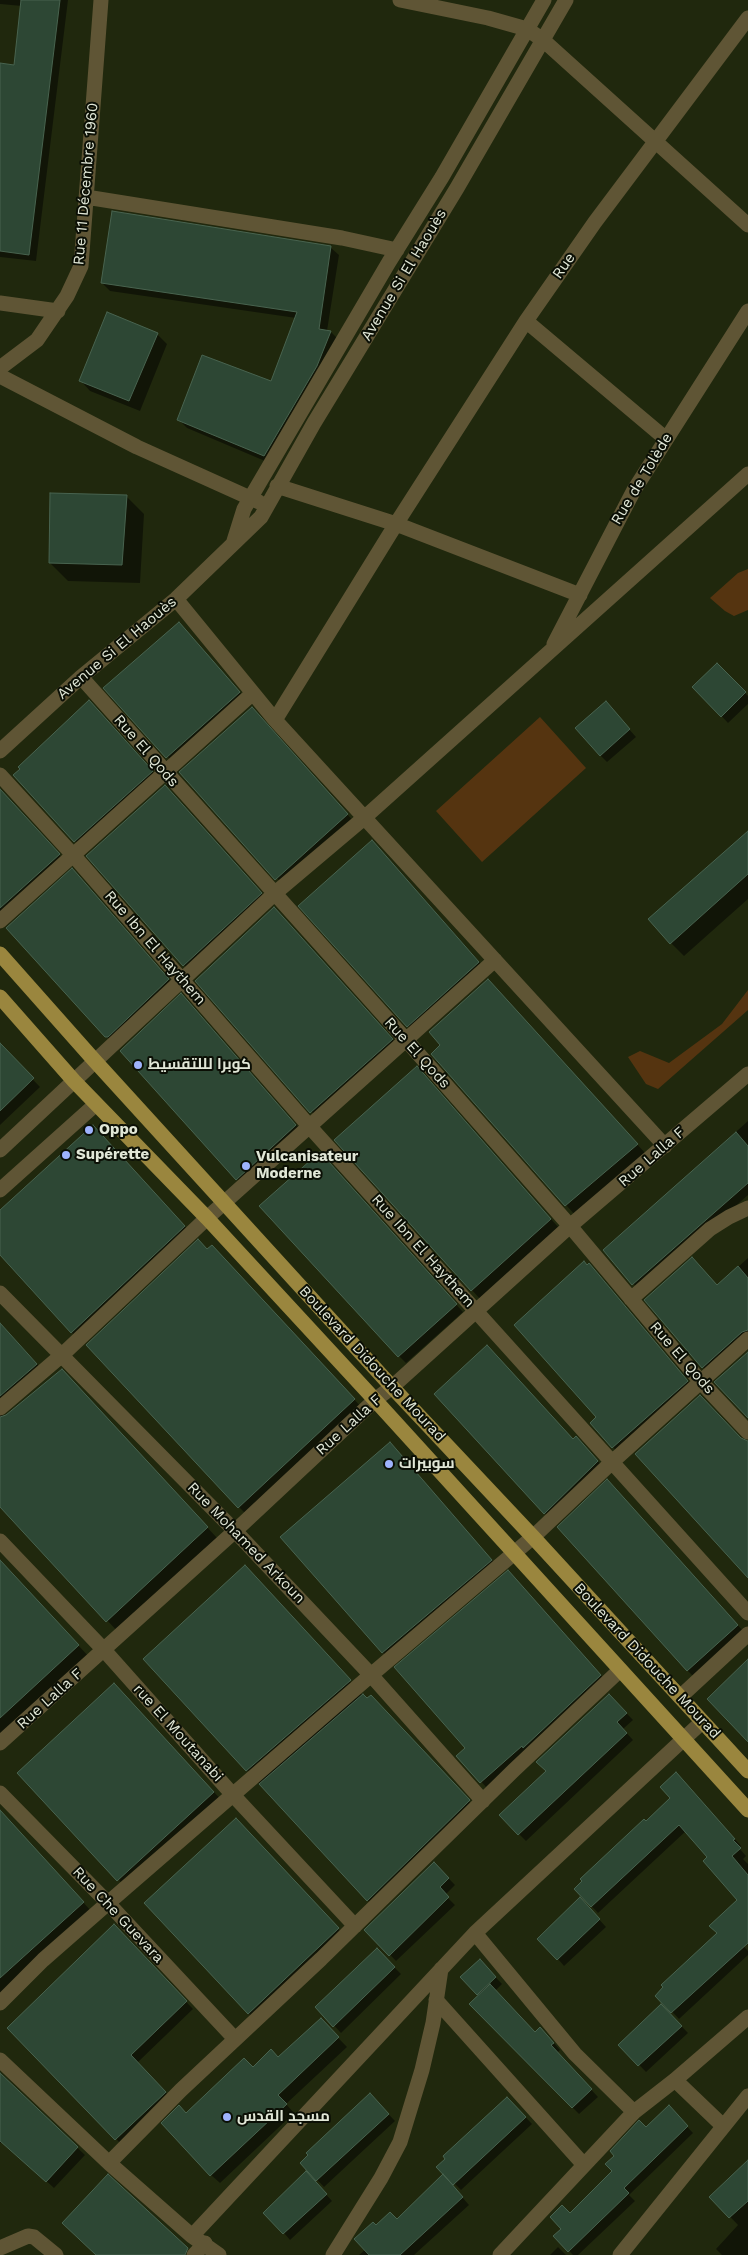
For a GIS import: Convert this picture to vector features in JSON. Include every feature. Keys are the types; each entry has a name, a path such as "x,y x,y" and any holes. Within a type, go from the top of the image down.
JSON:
{"main road":[{"name":"Boulevard Didouche Mourad","path":"0,954 392,1388 533,1537 748,1771"},
{"name":"Boulevard Didouche Mourad","path":"0,997 74,1081 207,1218 375,1400 748,1810"}],"street":[{"name":"Rue 11 Décembre 1960","path":"0,368 37,340 68,296 81,266 101,0"},
{"path":"400,0 488,18 527,29 543,40 748,225"},
{"name":"Avenue Si El Haouès","path":"233,544 244,509 544,0"},
{"name":"Avenue Si El Haouès","path":"0,751 81,677 176,599 260,517 457,188 566,0"},
{"name":"Rue","path":"275,720 396,524 526,321 595,222 657,142 748,18"},
{"path":"86,197 342,238 397,250"},
{"path":"0,303 58,311"},
{"name":"Rue de Tolède","path":"548,654 616,522 666,439 748,311"},
{"path":"526,321 666,439"},
{"path":"0,376 137,447 251,497 267,506"},
{"path":"0,1150 94,1060 183,981 274,894 364,818 748,474"},
{"path":"277,486 396,524 580,595"},
{"path":"176,599 275,720 665,1146"},
{"name":"Rue El Qods","path":"81,677 164,772 407,1041 570,1226 701,1382 748,1432"},
{"path":"0,921 253,693"},
{"name":"Rue Ibn El Haythem","path":"0,775 74,856 310,1127 748,1613"},
{"path":"0,1408 62,1355 207,1218 407,1041 495,960"},
{"name":"Rue Lalla F","path":"0,1743 235,1531 375,1400 392,1388 570,1226 748,1074"},
{"path":"0,1190 96,1104"},
{"path":"631,1299 710,1229 748,1208"},
{"name":"Rue Mohamed Arkoun","path":"0,1293 235,1531 371,1674 484,1801"},
{"path":"0,2003 43,1960 108,1903 371,1674 533,1537 611,1463 748,1339"},
{"name":"rue El Moutanabi","path":"0,1540 104,1650 233,1795 355,1926"},
{"path":"680,1697 748,1634"},
{"path":"109,2164 181,2090 355,1926 620,1670"},
{"path":"194,2255 199,2240 475,1933 702,1722"},
{"name":"Rue Che Guevara","path":"0,1793 108,1903 235,2040"},
{"path":"475,1933 576,2054 634,2112"},
{"path":"333,2255 381,2178 400,2142 422,2070 441,1970"},
{"path":"436,2000 584,2165"},
{"path":"500,2255 634,2112 675,2080 748,2017"},
{"path":"0,2060 109,2164 219,2255"},
{"path":"675,2080 723,2126"},
{"path":"620,2255 748,2096"},
{"path":"0,2248 28,2236 34,2237 56,2255"}],"shaded area":[{"path":"748,569 748,610 734,616 710,598 738,573"},
{"path":"540,717 586,768 482,862 436,811"},
{"path":"748,990 748,1010 658,1089 646,1084 628,1057 640,1051 669,1063 722,1024"}],"building":[{"path":"21,0 60,0 29,255 0,251 0,63 14,65"},
{"path":"112,211 331,246 319,329 331,331 317,366 264,456 177,420 202,355 271,381 297,312 101,283"},
{"path":"107,312 158,333 129,401 79,381"},
{"path":"50,493 127,495 122,565 49,563"},
{"path":"179,622 240,692 166,758 103,688"},
{"path":"717,663 746,692 721,717 692,687"},
{"path":"89,700 153,771 74,842 13,775 20,769 18,767"},
{"path":"606,701 630,729 600,756 575,728"},
{"path":"252,707 348,814 275,880 179,772"},
{"path":"165,785 262,893 183,966 86,856"},
{"path":"0,789 60,854 0,908"},
{"path":"748,831 748,874 670,944 648,919"},
{"path":"372,840 479,962 407,1027 298,906"},
{"path":"72,868 169,979 108,1037 105,1037 6,928"},
{"path":"274,907 393,1039 310,1113 195,981"},
{"path":"488,979 638,1144 565,1206 431,1054 440,1045 429,1032"},
{"path":"181,993 296,1125 236,1180 120,1051"},
{"path":"0,1043 34,1078 0,1111"},
{"path":"417,1066 551,1219 471,1291 334,1140"},
{"path":"93,1125 185,1226 71,1333 0,1255 0,1210"},
{"path":"736,1132 748,1146 748,1183 632,1285 603,1250"},
{"path":"320,1152 457,1304 398,1357 259,1206"},
{"path":"198,1239 207,1249 212,1245 355,1399 238,1508 86,1345"},
{"path":"692,1257 717,1285 738,1266 748,1278 748,1330 742,1332 702,1368 644,1300"},
{"path":"584,1261 587,1265 589,1263 688,1381 612,1448 590,1423 596,1417 514,1325"},
{"path":"0,1323 37,1364 0,1396"},
{"path":"487,1345 573,1439 576,1436 598,1461 544,1514 434,1394"},
{"path":"748,1352 748,1418 714,1382"},
{"path":"62,1369 208,1527 106,1622 0,1507 0,1417 6,1415"},
{"path":"700,1395 741,1438 748,1441 748,1578 635,1454"},
{"path":"390,1442 492,1560 382,1653 280,1537"},
{"path":"607,1479 738,1625 687,1671 557,1527"},
{"path":"0,1560 79,1645 0,1718"},
{"path":"245,1565 351,1680 246,1771 143,1659"},
{"path":"508,1570 601,1675 523,1748 522,1746 480,1783 456,1756 465,1748 394,1667"},
{"path":"748,1659 748,1742 707,1699"},
{"path":"114,1683 214,1792 117,1881 17,1773"},
{"path":"363,1694 367,1698 371,1695 470,1800 367,1901 259,1784"},
{"path":"609,1694 627,1713 617,1722 627,1733 518,1835 499,1815 546,1771 536,1762"},
{"path":"676,1772 741,1848 732,1856 748,1875 748,1943 671,2013 655,1996 663,1987 661,1985 717,1933 709,1926 737,1900 703,1861 707,1857 679,1825 591,1907 574,1889 582,1881 580,1879 644,1819 646,1821 670,1798 660,1787"},
{"path":"0,1810 84,1902 0,1978"},
{"path":"236,1818 339,1928 248,2014 144,1903"},
{"path":"434,1862 449,1878 440,1887 449,1897 389,1956 364,1930"},
{"path":"580,1897 600,1919 557,1960 537,1939"},
{"path":"114,1924 187,2001 131,2055 166,2092 115,2140 7,2028"},
{"path":"377,1948 395,1967 333,2027 315,2007"},
{"path":"480,1959 496,1977 477,1995 460,1977"},
{"path":"490,1984 535,2032 540,2027 554,2043 551,2045 592,2089 572,2108 469,2004"},
{"path":"661,2004 682,2026 638,2066 618,2045"},
{"name":"مسجد القدس","path":"321,2018 339,2037 278,2095 287,2104 210,2176 161,2123 179,2105 186,2113 244,2058 253,2067 271,2049 278,2057"},
{"path":"0,2073 78,2147 46,2182 0,2141"},
{"path":"370,2093 389,2114 316,2181 300,2163 308,2155 306,2153"},
{"path":"507,2097 526,2117 453,2185 436,2167 445,2159 443,2156"},
{"path":"669,2105 688,2126 624,2188 629,2193 568,2252 553,2236 561,2229 550,2217 562,2205 570,2213 612,2171 605,2164 614,2156 610,2151 639,2120 646,2127"},
{"path":"748,2160 748,2201 729,2218 709,2197"},
{"path":"306,2171 327,2194 283,2234 263,2213"},
{"path":"108,2174 188,2248 185,2255 96,2255 62,2223"},
{"path":"443,2174 463,2197 400,2255 369,2255 354,2239 373,2222 376,2225 390,2212 397,2219"}],"place":[{"name":"كوبرا لللتقسيط","path":"138,1065"},
{"name":"Oppo","path":"89,1130"},
{"name":"Supérette","path":"66,1155"},
{"name":"Vulcanisateur Moderne","path":"246,1166"},
{"name":"سوبيرات","path":"389,1464"},
{"name":"مسجد القدس","path":"227,2117"}]}
